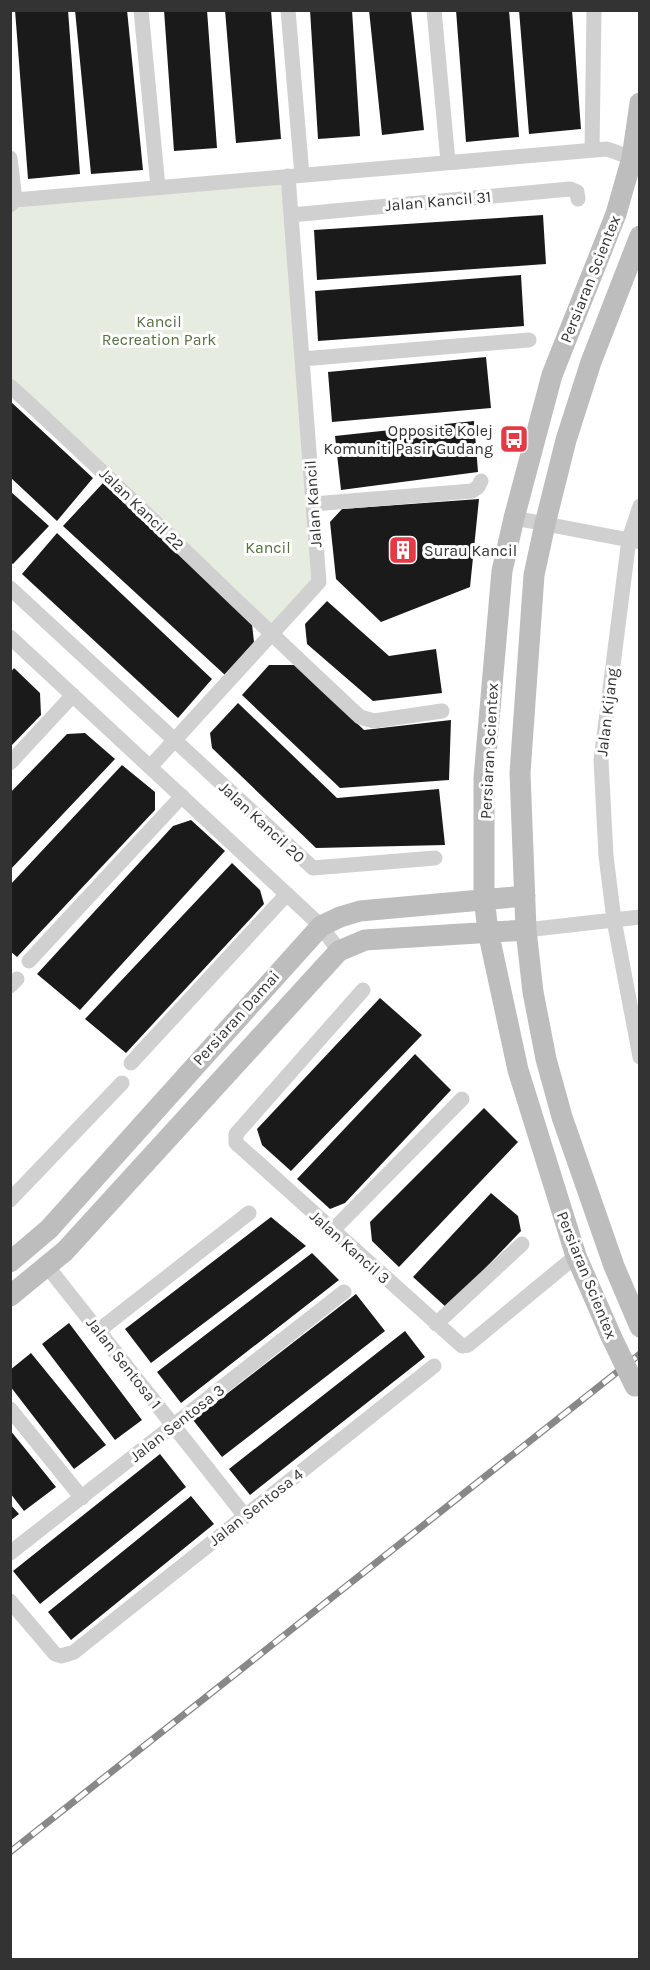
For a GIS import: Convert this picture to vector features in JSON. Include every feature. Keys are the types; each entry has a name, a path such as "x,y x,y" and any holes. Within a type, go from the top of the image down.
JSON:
{"main road":[{"name":"Persiaran Scientex","path":"637,1390 576,1256 518,1070 488,931 484,898 484,778 502,571 514,518 552,375 616,214 632,158 639,103"},
{"name":"Persiaran Scientex","path":"636,1320 561,1117 546,1059 533,992 526,930 520,773 534,575 545,524 566,440 591,362 639,236"},
{"name":"Persiaran Damai","path":"10,1262 49,1229 321,926 340,916 360,911 525,896"},
{"name":"Persiaran Damai","path":"10,1296 65,1251 339,951 365,940 526,930"}],"street":[{"path":"141,10 158,187"},
{"name":"Jalan Kancil","path":"150,767 319,582 291,215 295,176 288,10"},
{"path":"434,10 447,162"},
{"path":"592,150 594,10"},
{"path":"10,158 13,202 158,187 592,150 607,149 632,158"},
{"name":"Jalan Kancil 31","path":"291,215 570,189 577,192 578,199"},
{"path":"302,358 529,340"},
{"name":"Jalan Kancil 22","path":"10,386 104,471 271,635 367,721 442,711"},
{"path":"313,504 472,491 478,487 481,480"},
{"name":"Jalan Kijang","path":"639,506 601,760 606,856 614,920 639,1057"},
{"path":"514,518 634,540"},
{"name":"Jalan Kancil 20","path":"10,588 313,868 435,858"},
{"path":"10,637 321,926 339,951"},
{"path":"10,763 73,695"},
{"path":"29,961 182,796"},
{"path":"131,1063 287,894"},
{"path":"526,930 639,917"},
{"name":"Jalan Kancil 3","path":"363,990 236,1134 234,1140 332,1231 462,1346 468,1344 576,1256"},
{"path":"10,1200 122,1083"},
{"path":"332,1231 462,1099"},
{"path":"98,1331 249,1213"},
{"path":"436,1324 522,1244"},
{"name":"Jalan Sentosa 1","path":"47,1266 245,1516"},
{"name":"Jalan Sentosa 3","path":"10,1553 344,1292"},
{"name":"Jalan Sentosa 4","path":"10,1601 55,1653 68,1655 434,1366"},
{"path":"10,1409 82,1498"}],"green space":[{"name":"Kancil Recreation Park","path":"288,173 319,582 272,635 11,386 10,214 19,205"}],"building":[{"path":"15,10 68,10 80,174 28,179"},
{"path":"75,10 127,10 143,170 91,174"},
{"path":"164,10 207,10 217,148 174,151"},
{"path":"225,10 271,10 281,139 236,143"},
{"path":"310,10 352,10 360,136 318,139"},
{"path":"369,10 411,10 424,130 382,135"},
{"path":"456,10 509,10 519,137 466,142"},
{"path":"519,10 572,10 581,129 529,134"},
{"path":"543,215 546,264 317,280 314,230"},
{"path":"521,275 524,326 318,341 315,291"},
{"path":"486,357 491,408 332,422 328,372"},
{"path":"10,401 93,478 57,521 10,477"},
{"path":"474,421 478,472 341,490 335,436"},
{"path":"103,483 252,624 254,642 225,675 63,526"},
{"path":"10,491 49,526 13,564 10,562"},
{"name":"Surau Kancil","path":"479,499 470,587 381,622 336,579 330,522 342,509"},
{"path":"57,533 212,679 178,718 22,574"},
{"path":"327,601 389,656 436,649 442,693 373,701 307,644 305,624"},
{"path":"269,665 296,665 364,730 451,720 449,780 340,788 242,695"},
{"path":"14,668 40,693 41,715 10,747 10,673"},
{"path":"238,703 337,798 439,789 445,845 316,848 212,748 210,733"},
{"path":"85,733 115,759 10,870 10,793 67,734"},
{"path":"122,765 155,792 155,810 17,957 10,951 10,885"},
{"path":"191,820 225,851 80,1010 37,974 173,826"},
{"path":"232,863 260,890 264,904 126,1053 85,1019"},
{"path":"380,998 422,1035 291,1171 262,1145 257,1129"},
{"path":"415,1054 451,1090 345,1203 330,1209 297,1179"},
{"path":"484,1108 518,1142 399,1267 372,1241 370,1222"},
{"path":"491,1193 518,1216 521,1231 447,1308 413,1277"},
{"path":"271,1217 306,1246 151,1363 125,1329"},
{"path":"312,1253 339,1280 181,1403 157,1372"},
{"path":"356,1294 385,1331 222,1457 193,1420"},
{"path":"69,1323 142,1420 115,1440 42,1344"},
{"path":"405,1331 425,1357 250,1495 229,1469"},
{"path":"31,1353 106,1445 74,1469 10,1386 10,1370"},
{"path":"10,1430 56,1487 24,1511 10,1493"},
{"path":"160,1454 186,1487 40,1604 13,1571"},
{"path":"191,1496 214,1524 71,1640 48,1612"},
{"path":"10,1504 19,1514 10,1521"}],"railway":[{"path":"10,1852 640,1354"}],"place":[{"name":"Opposite Kolej Komuniti Pasir Gudang","path":"514,439"},
{"name":"Surau Kancil","path":"403,550"}],"park label":[{"name":"Kancil","path":"268,547"}]}
